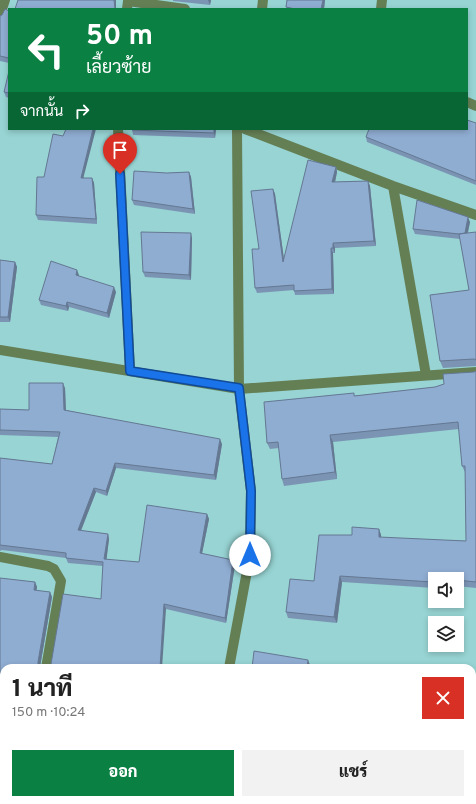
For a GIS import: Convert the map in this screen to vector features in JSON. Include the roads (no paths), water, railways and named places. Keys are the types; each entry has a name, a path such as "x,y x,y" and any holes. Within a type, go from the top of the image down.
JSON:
{"street":[{"path":"0,15 5,0"},
{"path":"127,8 128,1 179,8"},
{"path":"118,130 130,371"},
{"path":"230,664 250,555 251,491 239,388 237,130"},
{"path":"248,130 476,216"},
{"path":"393,186 426,375"},
{"path":"0,350 239,388 476,372"},
{"path":"0,556 48,566 54,569 61,581 47,664"}]}
